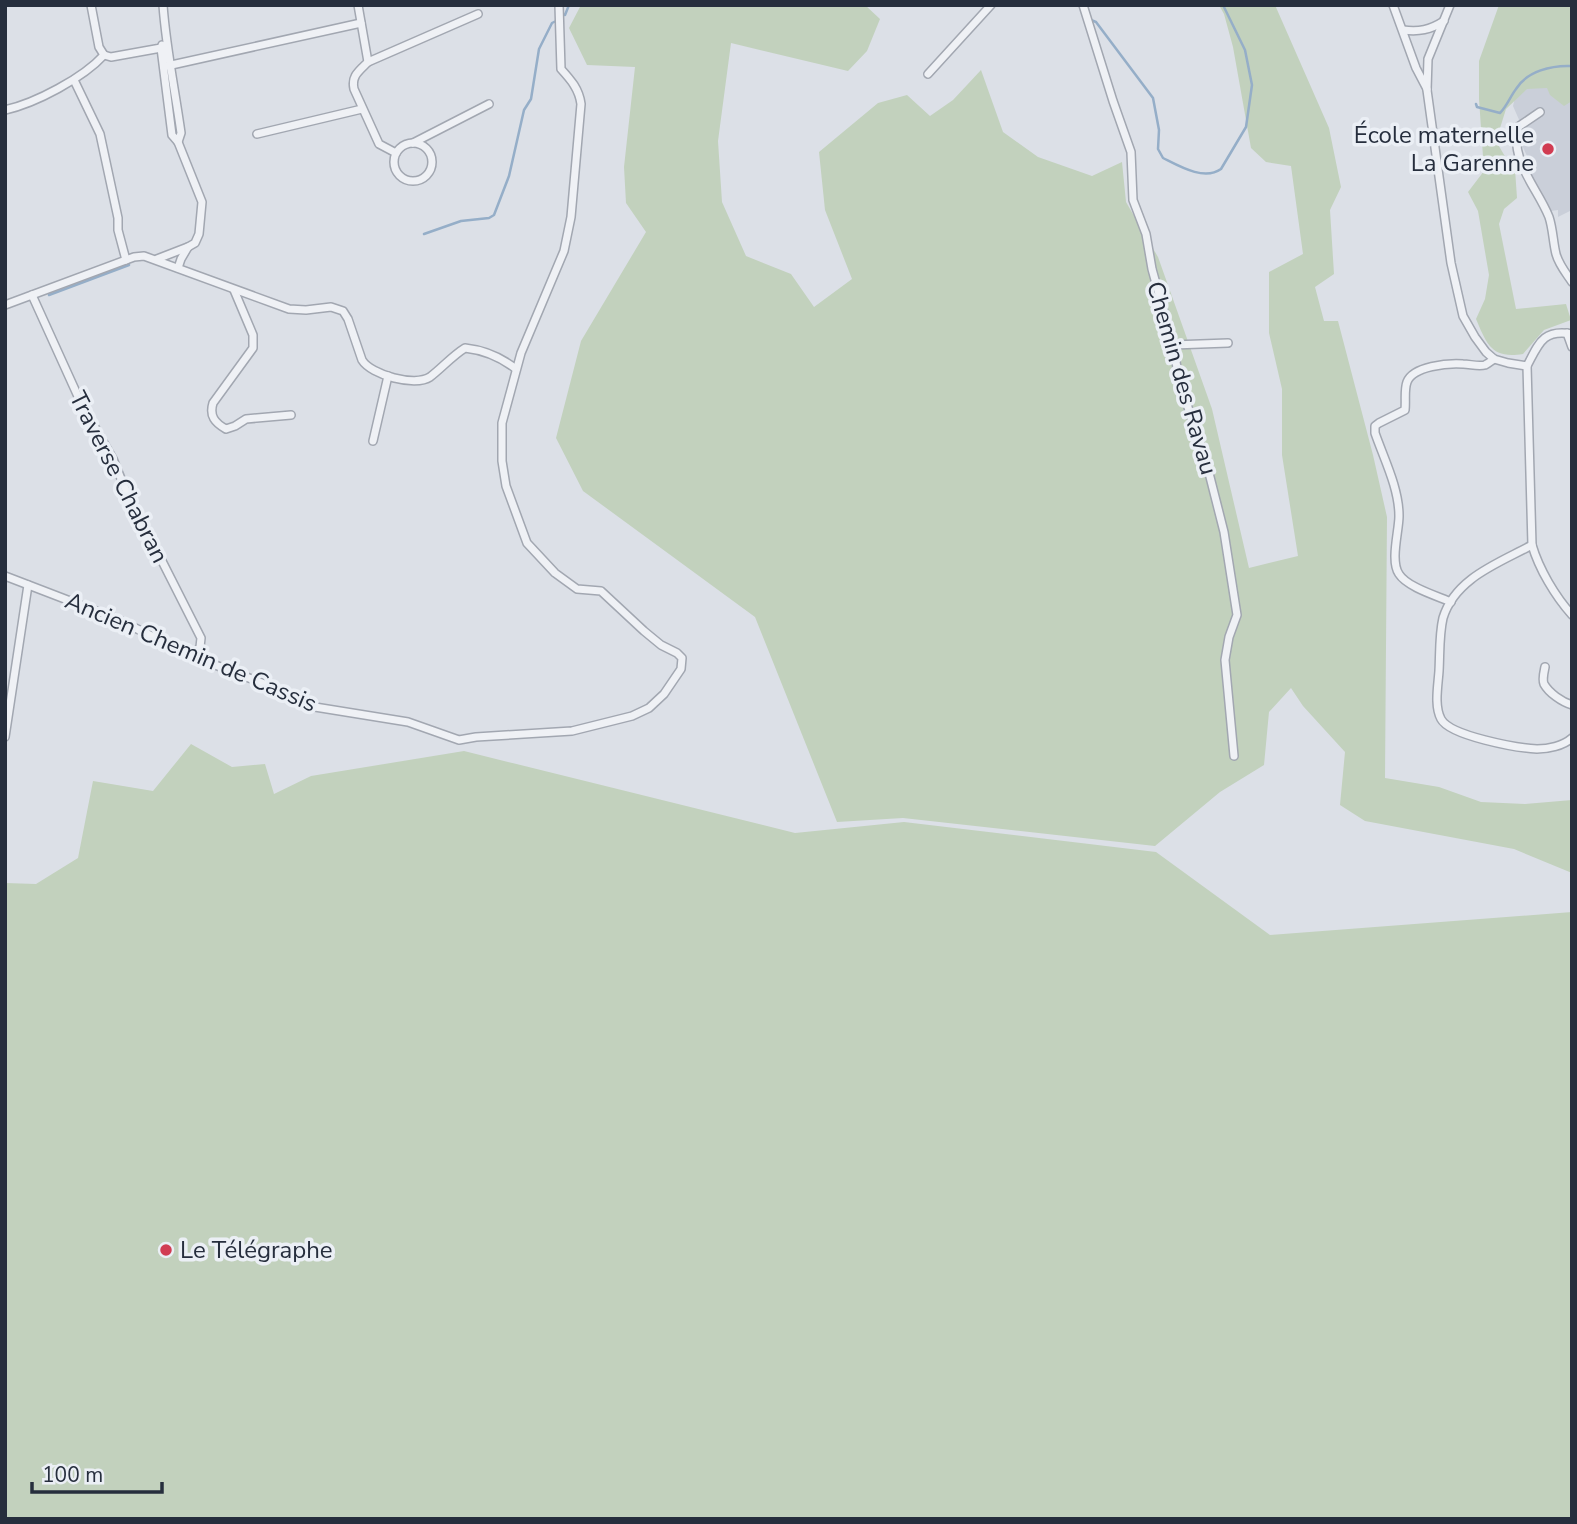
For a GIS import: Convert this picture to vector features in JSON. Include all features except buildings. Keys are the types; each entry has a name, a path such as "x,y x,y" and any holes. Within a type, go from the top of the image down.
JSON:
{"street":[{"path":"91,5 99,47 104,55 111,57 161,48"},
{"path":"156,260 195,243 199,234 202,202 178,142 172,135 163,5"},
{"path":"358,5 368,62"},
{"path":"5,305 134,257 145,256 289,309 331,307 343,311 365,365 388,376 415,381 428,379 465,348 506,360 516,369 564,251 571,217 581,104 580,94 572,80 561,69 559,5"},
{"path":"928,74 991,5"},
{"name":"Chemin des Ravau","path":"1083,5 1130,152 1133,200 1146,234 1179,379 1209,473 1224,532 1237,615 1225,660 1234,756"},
{"path":"1393,5 1427,90"},
{"path":"1450,5 1428,59 1427,90 1451,263 1464,316 1486,352 1494,359 1528,366"},
{"path":"396,153 379,144 352,81 355,74 368,62 478,14"},
{"path":"1403,30 1416,32 1444,22"},
{"path":"168,66 361,23"},
{"path":"165,36 161,57 168,66"},
{"path":"5,110 74,80 104,55"},
{"path":"74,80 100,134 118,218 118,230 127,260"},
{"path":"413,143 426,148 432,161 431,168 423,179 409,181 397,174 394,167 396,153 400,148 489,104"},
{"path":"257,134 362,109"},
{"path":"1541,112 1518,127 1516,135 1521,166 1550,220 1556,256 1572,281"},
{"path":"178,268 188,247"},
{"path":"234,290 253,335 253,348 213,404 211,411 215,421 226,429 246,419 291,415"},
{"name":"Traverse Chabran","path":"32,295 81,403 113,459 201,638 200,647 191,656"},
{"path":"1572,347 1569,334 1549,334 1539,342 1528,366 1532,545 1537,561 1572,615"},
{"path":"1173,345 1228,343"},
{"path":"1451,602 1418,589 1399,575 1395,562 1398,497 1375,433 1375,426 1405,410 1409,377 1440,364 1481,366 1494,359"},
{"name":"Ancien Chemin de Cassis","path":"5,576 117,619 191,656 275,688 315,707 408,722 460,740 572,731 632,716 649,708 664,694 681,669 682,658 661,645 601,591 577,589 555,573 527,543 506,486 502,461 502,423 516,369"},
{"path":"373,441 388,376"},
{"path":"1532,545 1475,575 1462,586 1451,602 1444,616 1440,637 1438,705 1441,719 1447,727 1477,738 1538,749 1554,747 1572,738"},
{"path":"5,737 28,585"},
{"path":"1545,667 1545,685 1572,705"}],"shaded area":[{"name":"École maternelle La Garenne","path":"1571,70 1572,210 1558,217 1558,210 1551,211 1524,165 1529,162 1529,156 1520,141 1515,143 1513,132 1520,122 1513,106 1517,89"}],"green space":[{"path":"581,5 865,5 880,19 867,51 848,71 731,43 718,141 722,202 746,256 791,274 814,307 852,279 825,210 819,152 878,103 907,95 930,116 953,100 981,70 1003,132 1038,157 1092,176 1122,162 1126,202 1158,257 1212,409 1249,568 1298,556 1282,455 1282,389 1269,333 1269,272 1303,254 1291,166 1266,162 1251,148 1233,47 1219,5 1275,5 1329,128 1341,187 1330,210 1334,274 1315,287 1324,321 1338,321 1387,517 1385,778 1439,787 1481,802 1525,804 1572,800 1572,873 1514,849 1365,821 1340,805 1345,752 1303,706 1291,688 1269,712 1264,765 1220,792 1155,846 903,818 837,822 755,617 583,491 556,438 581,341 646,232 626,203 624,167 635,67 587,65 569,28"},
{"path":"1499,5 1572,5 1572,101 1564,106 1550,95 1547,88 1527,89 1506,109 1496,141 1515,169 1517,198 1504,209 1499,224 1516,309 1566,304 1571,320 1544,330 1523,354 1513,355 1497,352 1492,348 1476,319 1485,299 1489,275 1478,211 1468,192 1484,171 1479,61"},
{"path":"191,744 232,767 265,764 274,794 311,776 464,751 795,833 904,822 1156,852 1270,935 1572,912 1572,1519 5,1519 5,883 36,884 78,858 93,781 153,791"}],"waterway":[{"path":"562,14 565,15 569,5"},
{"path":"1091,20 1096,22 1153,98 1159,130 1158,149 1163,158 1192,171 1207,173 1221,169 1246,127 1252,85 1245,50 1223,5"},
{"path":"424,234 461,221 494,215 509,176 524,110 531,99 539,49 552,23 556,21"},
{"path":"1476,104 1477,107 1500,113 1521,83 1533,74 1548,68 1572,66"},
{"path":"49,295 129,265"}],"place":[{"name":"École maternelle La Garenne","path":"1548,149"},
{"name":"Le Télégraphe","path":"166,1250"}]}
